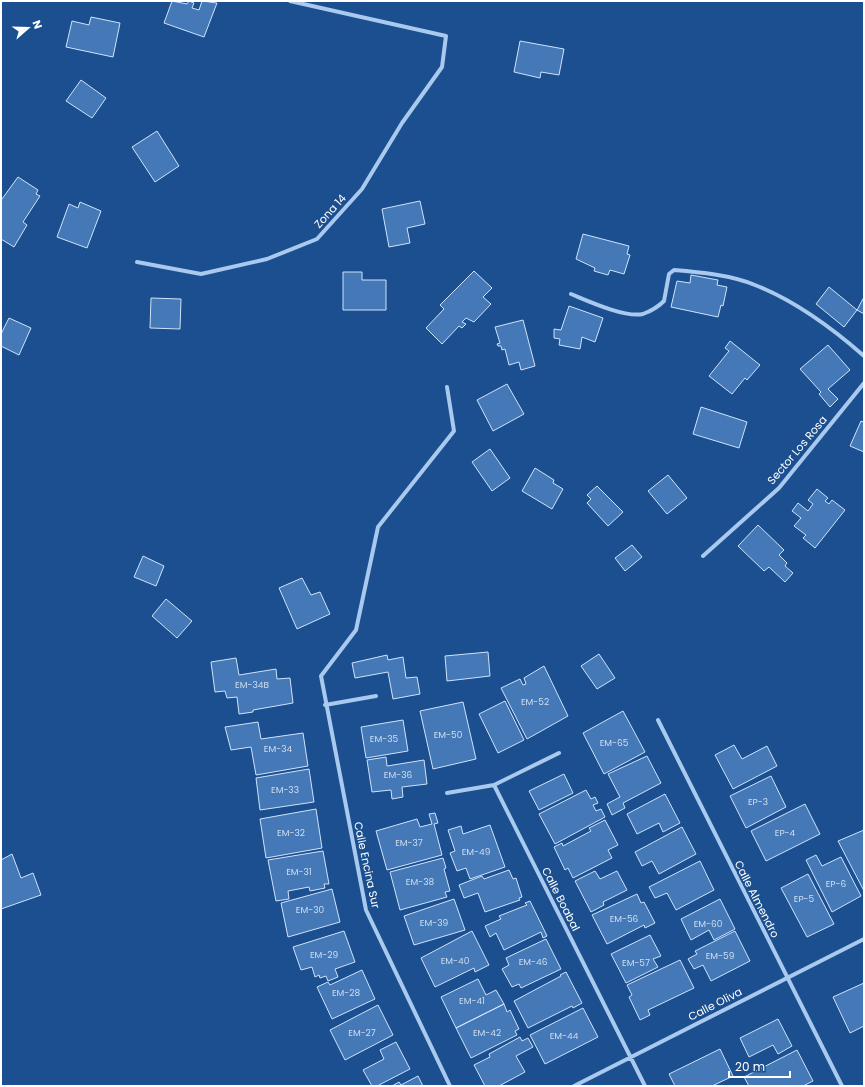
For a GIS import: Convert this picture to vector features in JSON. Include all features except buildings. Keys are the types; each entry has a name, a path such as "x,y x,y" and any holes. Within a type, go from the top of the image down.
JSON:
{"street":[{"name":"Zona 14","path":"137,262 202,274 267,259 317,239 362,189 402,123 442,67 446,36 290,1"},
{"path":"571,294 626,313 642,314 655,309 664,301 669,274 674,270 703,272 754,284 796,305 831,327 864,356"},
{"name":"Sector Los Rosa","path":"704,556 779,488 864,383"},
{"name":"Calle Encina Sur","path":"447,387 454,431 378,527 356,630 321,676 325,705 366,910 450,1086"},
{"path":"325,705 376,696"},
{"name":"Calle Almendro","path":"658,720 786,978 842,1086"},
{"path":"448,793 494,785 559,753"},
{"name":"Calle Boabal","path":"494,785 645,1086"},
{"name":"Calle Oliva","path":"574,1086 864,939"}]}
